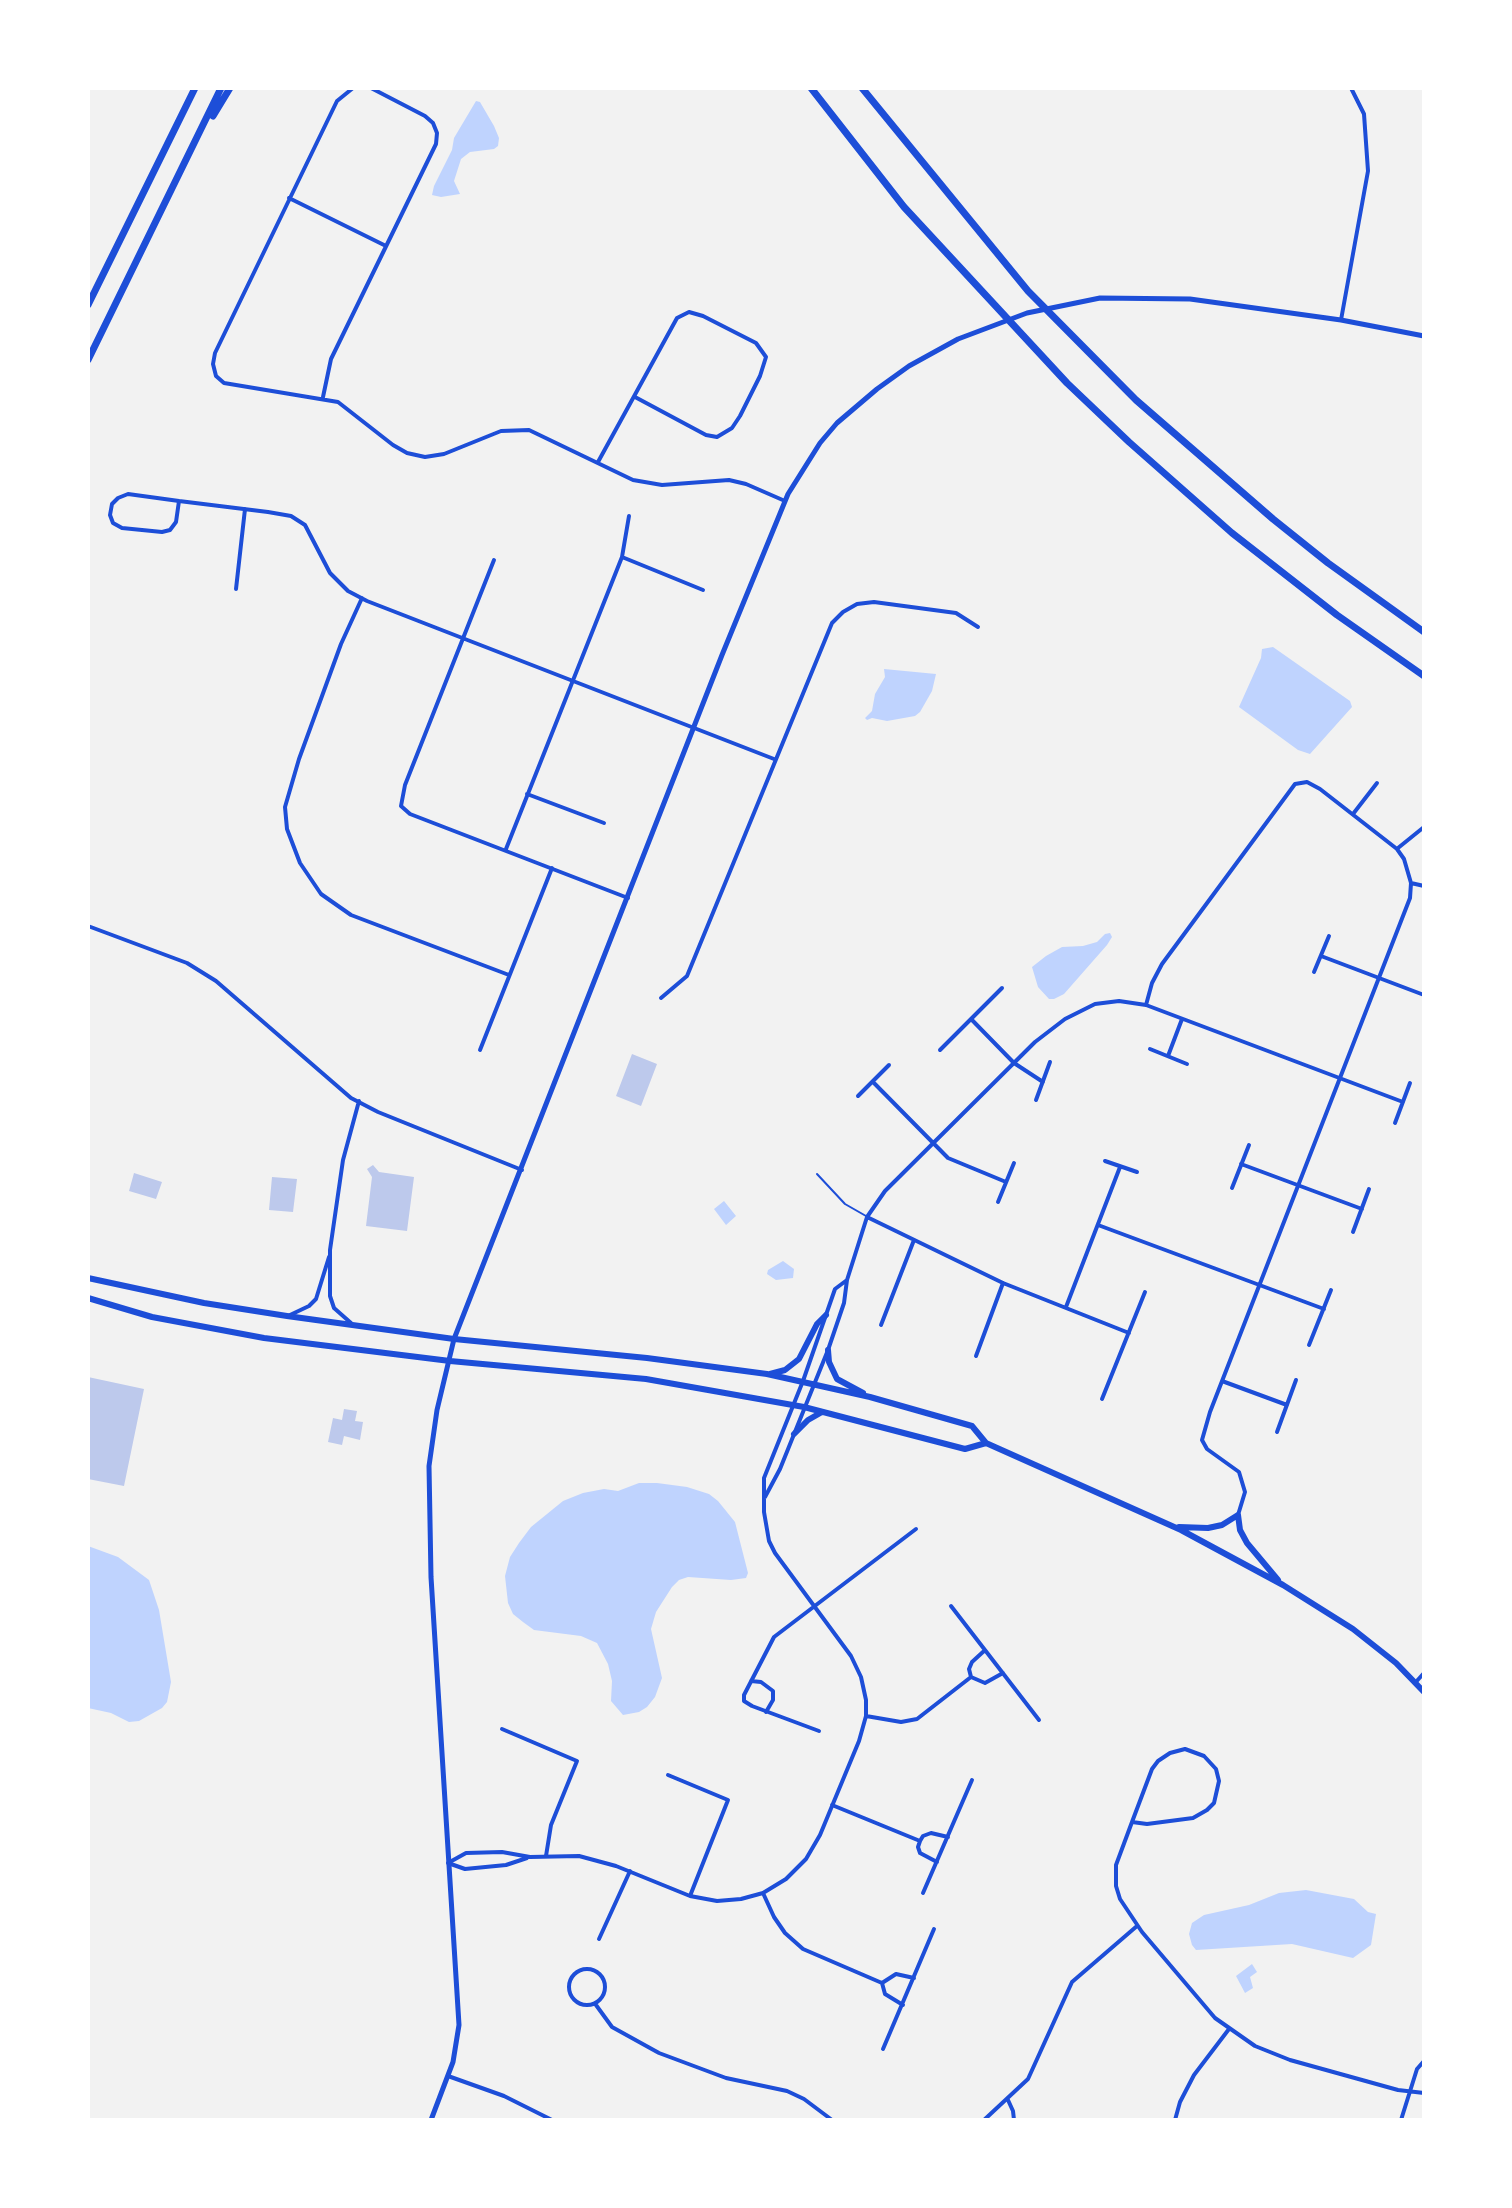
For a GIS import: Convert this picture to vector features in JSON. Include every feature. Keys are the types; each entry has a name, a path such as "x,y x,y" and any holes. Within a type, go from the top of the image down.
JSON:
{"highway":[{"path":"88,305 195,88"},
{"path":"88,360 221,88"},
{"path":"194,145 230,88"},
{"path":"810,88 944,253 1045,361 1129,442 1284,574 1424,676"},
{"path":"862,88 968,220 1059,323 1172,433 1306,545 1424,632"}],"main road":[{"path":"88,1278 193,1301 354,1326 767,1374 870,1397 972,1426 986,1443 1174,1527 1283,1585 1346,1624 1424,1692"},
{"path":"88,1298 152,1317 249,1336 450,1361 646,1379 804,1407 965,1449 986,1443"},
{"path":"767,1374 785,1370 799,1359 817,1324 826,1315"},
{"path":"828,1350 829,1362 837,1379 870,1397"},
{"path":"794,1434 808,1420 823,1412"},
{"path":"1174,1527 1208,1528 1222,1525 1238,1515 1240,1530 1247,1543 1283,1585"}],"street":[{"path":"353,88 337,101 215,353 213,364 216,376 234,386 323,397 338,402 393,445 425,457 444,454 501,431 529,430 633,480 662,485 729,480 785,501"},
{"path":"323,397 331,359 436,144 437,133 425,116 371,88"},
{"path":"1341,320 1368,171 1364,114 1351,88"},
{"path":"289,198 386,246"},
{"path":"431,2120 457,2047 459,2025 431,1577 429,1466 437,1410 454,1339 785,501 820,443 852,409 909,366 985,327 1061,305 1100,298 1176,298 1341,320 1424,336"},
{"path":"598,462 677,318 689,312 703,316 756,343 766,357 740,416 732,428 717,437 706,435 635,397"},
{"path":"179,501 176,522 170,530 162,532 122,528 113,523 110,515 112,504 128,494 291,516 305,525 330,573 348,591 774,759"},
{"path":"236,589 245,509"},
{"path":"506,849 622,557 629,516"},
{"path":"622,557 703,590"},
{"path":"494,560 405,785 401,806 410,814 628,898"},
{"path":"362,598 341,644 285,807 287,829 300,863 321,894 351,915 509,975"},
{"path":"661,998 687,976 832,623 857,604 874,602 956,613 978,627"},
{"path":"1146,1005 1152,983 1162,964 1295,784 1307,782 1353,814 1397,849 1404,859 1411,883 1410,898 1222,1381 1202,1440 1207,1449 1239,1472 1245,1492 1238,1515"},
{"path":"1353,814 1377,783"},
{"path":"527,794 604,823"},
{"path":"1397,849 1424,827"},
{"path":"480,1050 552,868"},
{"path":"1411,883 1424,886"},
{"path":"88,926 187,963 216,981 351,1098 378,1112 522,1170"},
{"path":"1314,972 1329,936"},
{"path":"1321,956 1424,995"},
{"path":"940,1050 1002,988"},
{"path":"764,1499 828,1350 867,1217 885,1191 1035,1042 1065,1019 1095,1004 1119,1001 1146,1005 1403,1102"},
{"path":"1168,1056 1182,1019"},
{"path":"972,1020 1014,1063 1043,1082"},
{"path":"1150,1049 1187,1064"},
{"path":"1036,1100 1050,1062"},
{"path":"858,1096 889,1065"},
{"path":"873,1082 948,1158 1006,1182"},
{"path":"1395,1123 1410,1083"},
{"path":"287,1316 309,1306 316,1299 330,1250 343,1160 359,1101"},
{"path":"1232,1188 1249,1145"},
{"path":"1105,1161 1137,1172"},
{"path":"998,1202 1014,1163"},
{"path":"1241,1164 1362,1209"},
{"path":"1066,1307 1120,1167"},
{"path":"1353,1232 1369,1189"},
{"path":"867,1217 1003,1283 1129,1333"},
{"path":"1098,1225 1324,1309"},
{"path":"881,1325 914,1240"},
{"path":"330,1250 330,1296 334,1308 354,1326"},
{"path":"448,1863 466,1853 579,1856 630,1871 690,1896 717,1901 763,1893 786,1879 806,1859 820,1835 859,1741 866,1716 864,1686 855,1663 769,1541 765,1529 764,1478 835,1289 847,1280"},
{"path":"976,1356 1003,1283"},
{"path":"1309,1345 1331,1290"},
{"path":"1102,1399 1145,1292"},
{"path":"1277,1432 1296,1380"},
{"path":"1222,1381 1287,1405"},
{"path":"819,1731 766,1712 744,1701 744,1695 774,1637 916,1529"},
{"path":"951,1606 1039,1720"},
{"path":"971,1677 969,1669 972,1662 985,1650"},
{"path":"971,1677 985,1683 1003,1673"},
{"path":"1415,1683 1424,1673"},
{"path":"866,1716 901,1722 917,1719 971,1677"},
{"path":"751,1681 761,1682 773,1691 773,1700 766,1712"},
{"path":"502,1729 577,1761 551,1825 546,1856"},
{"path":"1132,1822 1147,1824 1193,1818 1207,1810 1218,1792 1218,1776 1211,1763 1198,1752 1185,1749 1163,1756 1152,1769 1118,1858 1115,1876 1120,1899 1137,1926 1199,2001 1229,2029 1255,2046 1290,2060 1409,2092 1424,2093"},
{"path":"668,1775 728,1800 690,1896"},
{"path":"923,1893 972,1780"},
{"path":"832,1805 920,1841"},
{"path":"937,1862 920,1853 920,1841 931,1833 948,1837"},
{"path":"448,1863 465,1869 506,1865 530,1857"},
{"path":"599,1939 630,1871"},
{"path":"763,1893 785,1933 803,1949 882,1983"},
{"path":"984,2120 1023,2086 1035,2067 1072,1982 1137,1926"},
{"path":"883,2049 934,1929"},
{"path":"596,2005 603,1994 604,1982 590,1969 577,1972 569,1983 570,1992 578,2002 596,2005 612,2027 659,2053 726,2078 787,2091 804,2099 832,2120"},
{"path":"882,1983 896,1974 914,1978"},
{"path":"882,1983 885,1994 903,2005"},
{"path":"1175,2120 1187,2086 1229,2029"},
{"path":"1401,2120 1417,2069 1424,2061"},
{"path":"448,2076 514,2100 552,2120"},
{"path":"1008,2100 1014,2120"}],"lane":[{"path":"817,1174 845,1204 867,1217"}],"water":[{"path":"476,101 480,102 494,126 499,138 498,146 470,152 461,159 454,181 460,194 432,195 452,150 454,138"},
{"path":"1273,647 1350,701 1352,707 1310,754 1298,750 1239,707 1262,649"},
{"path":"884,669 936,674 932,691 915,716 887,721 865,718 872,711 875,694 885,677"},
{"path":"1110,933 1112,937 1107,945 1064,994 1049,999 1038,987 1032,967 1046,956 1062,947 1097,942"},
{"path":"724,1201 736,1216 726,1225 714,1209"},
{"path":"783,1261 794,1269 793,1278 776,1280 767,1274 768,1270"},
{"path":"639,1483 687,1487 709,1494 718,1501 735,1522 748,1573 746,1578 731,1580 688,1577 672,1587 656,1612 651,1629 662,1678 655,1697 639,1712 623,1715 611,1701 612,1681 608,1664 597,1643 581,1636 534,1630 523,1622 513,1614 508,1603 505,1576 510,1557 531,1527 563,1501 583,1493 604,1489 618,1491"},
{"path":"88,1546 118,1557 149,1580 159,1610 171,1682 167,1702 139,1721 129,1722 111,1713 88,1708"},
{"path":"1306,1890 1354,1899 1368,1912 1376,1914 1371,1945 1353,1958 1292,1944 1196,1950 1192,1945 1189,1934 1192,1923 1204,1915 1249,1905 1279,1893"},
{"path":"1252,1964 1257,1972 1250,1977 1253,1988 1245,1993 1236,1976"}],"building":[{"path":"632,1054 657,1064 641,1106 616,1096"},
{"path":"373,1165 379,1172 414,1177 407,1231 366,1226 372,1177 367,1169"},
{"path":"134,1173 162,1182 156,1199 129,1191"},
{"path":"272,1177 297,1179 293,1212 269,1210"},
{"path":"88,1377 144,1389 124,1486 88,1479"},
{"path":"344,1409 357,1411 355,1421 363,1422 360,1440 344,1436 342,1445 328,1442 333,1418 342,1420"}]}
